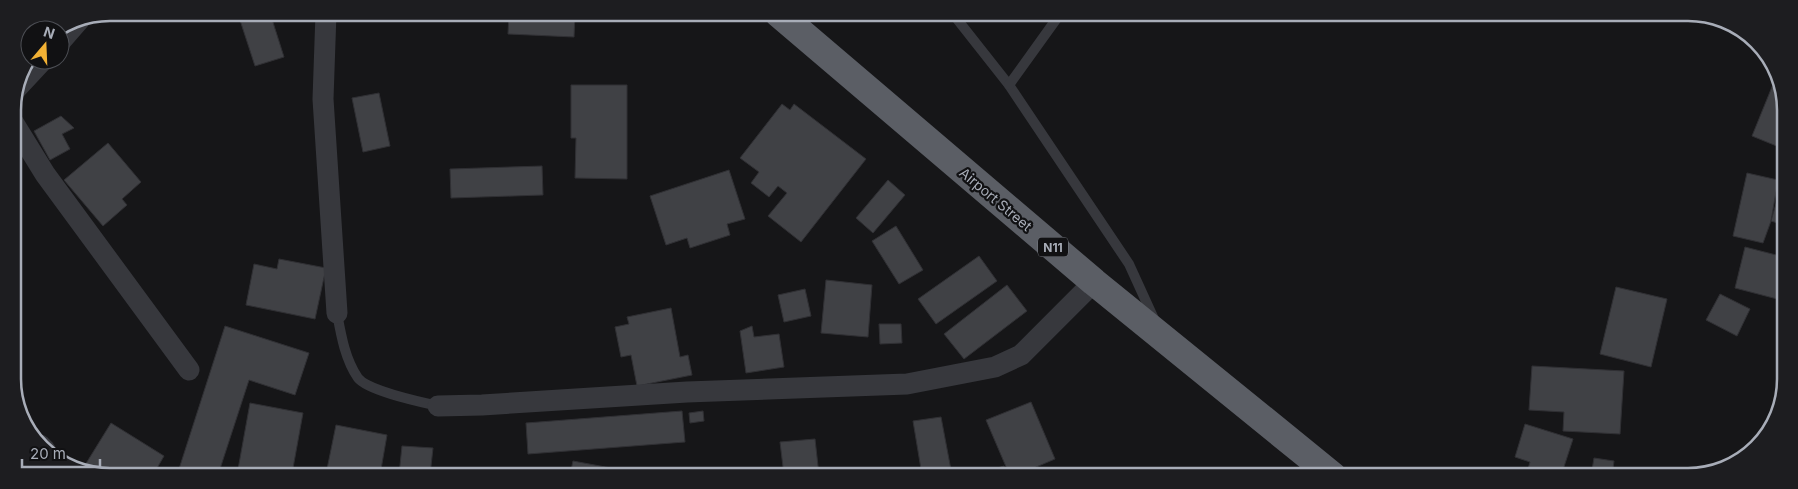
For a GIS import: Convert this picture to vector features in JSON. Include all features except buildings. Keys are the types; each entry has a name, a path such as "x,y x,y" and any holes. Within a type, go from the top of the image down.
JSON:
{"highway":[{"name":"Airport Street","path":"787,21 1094,282 1323,468"}],"street":[{"path":"326,21 323,99 337,313"},
{"path":"21,135 46,174 189,370"},
{"path":"438,406 687,392 907,384 995,367 1021,355 1094,282"}],"lane":[{"path":"959,21 1009,85 1129,264 1163,338"},
{"path":"1009,85 1055,21"},
{"path":"337,313 345,351 359,380 391,395 438,406"}]}
